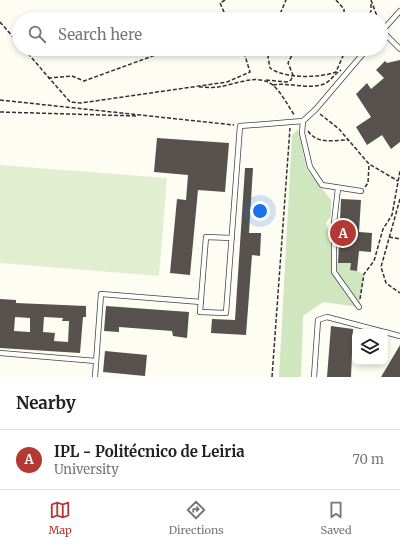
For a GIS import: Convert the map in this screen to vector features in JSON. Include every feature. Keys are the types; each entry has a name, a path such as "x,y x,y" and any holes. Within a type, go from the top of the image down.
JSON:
{"lane":[{"path":"388,24 400,11"},
{"path":"388,38 400,49"},
{"path":"232,238 206,237 200,312 226,312 232,238 240,126 301,122 316,110 361,56"},
{"path":"301,122 302,133 311,169 322,185 360,191"},
{"path":"338,188 334,223 334,272 359,307"},
{"path":"95,377 101,294 201,302"},
{"path":"314,377 318,320 327,317 373,329"},
{"path":"388,333 400,336"},
{"path":"0,353 96,361"}],"path":[{"path":"224,12 220,3 225,0"},
{"path":"281,12 286,0"},
{"path":"336,0 344,9 344,12"},
{"path":"370,12 371,0 375,12"},
{"path":"0,22 12,36"},
{"path":"30,56 70,102 81,103 227,82 250,72 245,56"},
{"path":"48,78 72,76 84,81 153,56"},
{"path":"268,56 270,68 276,72 293,75 312,77 343,69"},
{"path":"191,87 217,88 252,79 287,82 291,80 293,75 288,63 292,56"},
{"path":"273,85 282,83 318,86 333,79 343,56"},
{"path":"264,80 273,85 288,102 301,122"},
{"path":"0,100 240,126"},
{"path":"316,110 323,118 339,129 369,164 398,180"},
{"path":"0,112 145,116"},
{"path":"272,377 288,130 292,122"},
{"path":"302,127 306,129 313,138 334,142 348,140"},
{"path":"360,191 368,183 369,164"},
{"path":"359,307 364,274 374,261 383,229 392,215 400,171"},
{"path":"400,199 381,267 386,283 400,293"},
{"path":"389,238 400,239"}],"green space":[{"path":"298,129 307,170 331,200 331,216 326,223 328,229 339,230 336,262 351,263 350,270 364,274 359,307 323,302 303,316 301,377 279,377 292,135"},
{"path":"0,165 167,178 159,276 0,263"}],"building":[{"path":"400,60 400,142 391,149 382,135 367,145 356,127 371,117 356,94 367,83 371,89 384,78 376,70 385,61 387,63"},
{"path":"157,138 229,143 225,192 198,190 190,275 170,273 177,199 186,200 188,175 154,172"},
{"path":"245,168 253,168 249,233 261,233 260,256 252,255 246,335 211,333 212,319 235,320"},
{"path":"341,199 361,200 359,232 372,233 371,252 359,251 357,271 350,270 351,263 338,263"},
{"path":"0,299 16,300 16,303 86,306 86,317 83,317 80,353 0,348","holes":["15,317 30,318 30,332 14,331","44,317 63,318 62,321 69,321 68,342 54,341 55,333 43,332"]},
{"path":"106,306 189,312 187,338 173,336 172,331 119,327 119,332 104,331"},
{"path":"331,326 353,329 351,377 327,377"},
{"path":"400,345 400,377 381,377"},
{"path":"105,351 147,355 145,376 103,372"}],"place":[{"name":"IPL - Politécnico de Leiria","path":"343,233"}]}
